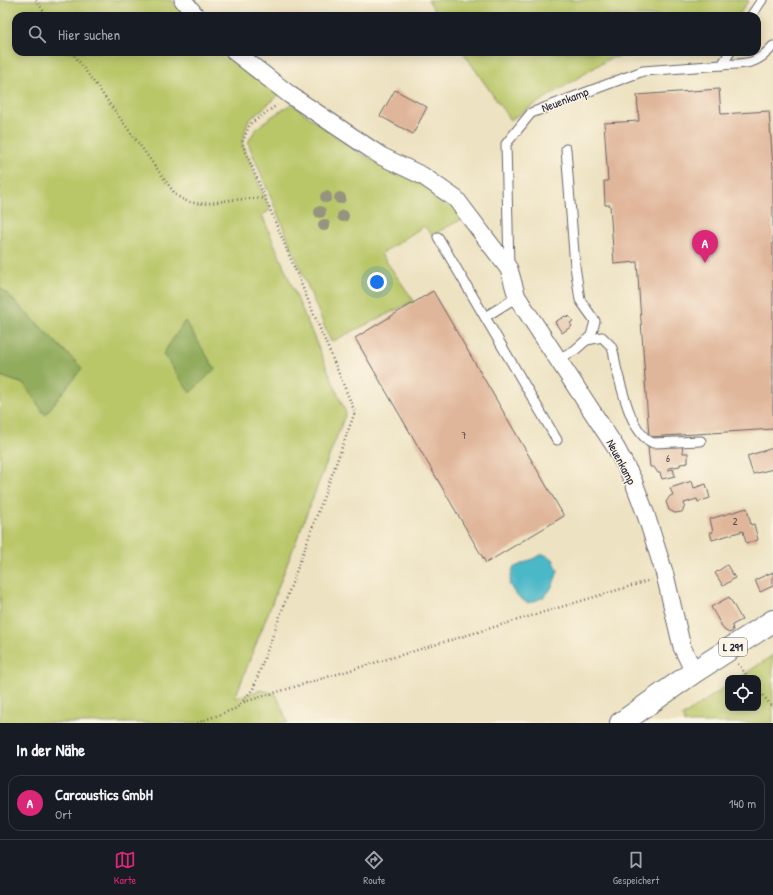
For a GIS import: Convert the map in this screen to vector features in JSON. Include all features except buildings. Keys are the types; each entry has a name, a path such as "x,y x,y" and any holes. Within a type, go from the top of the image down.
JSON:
{"main road":[{"name":"L 291","path":"621,723 694,672 773,621"}],"street":[{"path":"183,0 193,12"},
{"name":"Neuenkamp","path":"240,56 290,95 381,156 423,176 456,199 509,269 517,297 616,448 633,480 665,575 682,647 694,672"}],"lane":[{"path":"754,12 762,0"},
{"name":"Neuenkamp","path":"509,269 506,144 531,113 643,71 753,63 764,57 773,46"},
{"path":"722,65 728,56"},
{"path":"566,149 575,266 580,300 595,321 591,336 588,340"},
{"path":"438,237 557,440"},
{"path":"485,317 517,297"},
{"path":"558,360 588,340 602,337 611,347 622,391 640,433 646,440 653,443 702,441"}],"path":[{"path":"36,0 44,12"},
{"path":"75,56 176,195 183,201 192,204 210,204 230,200 265,198"},
{"path":"197,723 237,708 253,689 260,674 355,412 242,143 250,124 290,95"},
{"path":"243,702 665,575"},
{"path":"761,693 773,708"}],"green space":[{"path":"0,0 172,0 182,12 12,12 12,56 228,56 279,95 248,121 242,143 270,210 262,215 346,413 235,698 261,690 276,694 288,723 0,723 0,376 24,384 82,368 0,287"},
{"path":"428,0 749,0 741,12 436,12"},
{"path":"466,56 626,56 610,58 510,120"},
{"path":"292,104 334,136 361,154 444,195 464,218 432,235 424,226 381,254 414,301 331,342 248,143 255,130 272,116"},
{"path":"0,287 82,368 45,415 24,384 0,376"},
{"path":"185,321 215,369 190,393 163,354"},
{"path":"773,655 773,723 684,723 683,716 725,687 725,711 761,711 761,675 743,675"}],"water":[{"path":"543,554 553,559 558,571 548,593 540,599 527,603 516,595 509,584 513,568"}],"place":[{"name":"Carcoustics GmbH","path":"705,263"}]}
